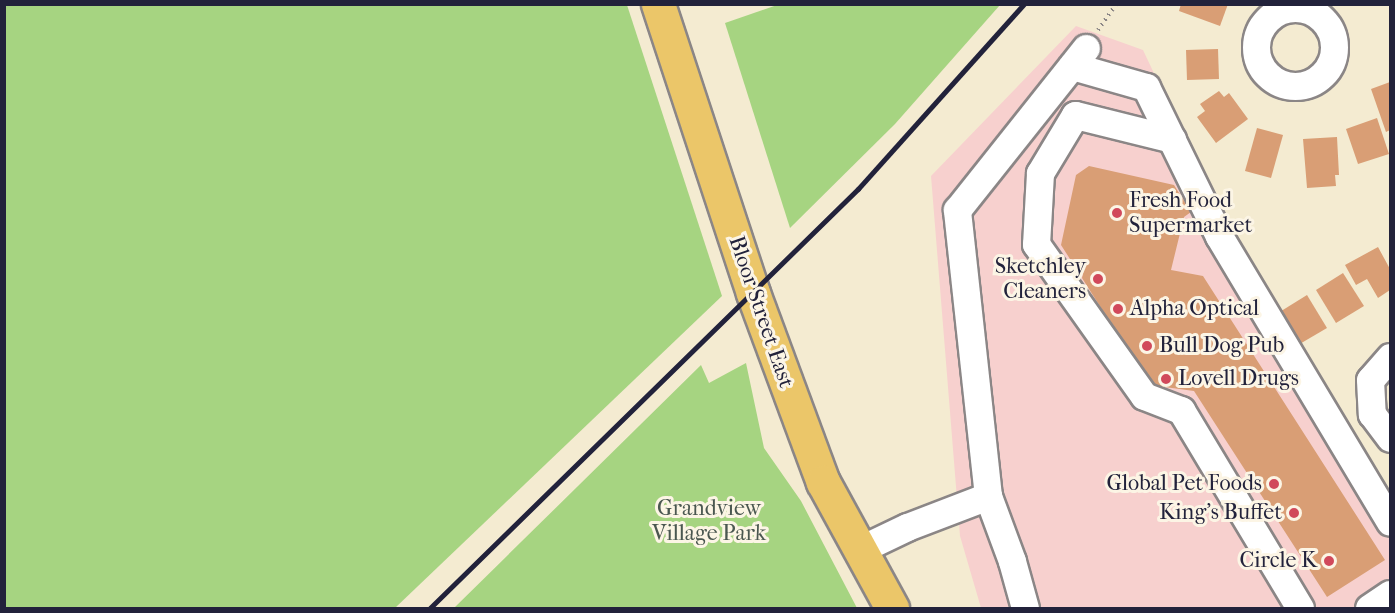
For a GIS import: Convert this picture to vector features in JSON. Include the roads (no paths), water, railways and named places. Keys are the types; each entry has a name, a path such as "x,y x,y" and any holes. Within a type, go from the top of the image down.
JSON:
{"main road":[{"name":"Bloor Street East","path":"658,4 778,362 823,482 892,609"}],"street":[{"path":"1295,8 1323,10 1333,39 1331,63 1314,82 1296,86 1278,83 1260,65 1256,53 1256,39 1263,11 1295,8"},
{"path":"1025,609 1012,561 988,496 957,210 1079,57 1146,87 1219,236 1390,522"},
{"path":"1172,139 1075,115 1040,173 1036,244 1144,396 1181,410 1300,609"},
{"path":"1390,357 1370,380 1372,414 1390,438"},
{"path":"861,549 907,527 988,496"},
{"path":"1369,609 1390,594"}],"railway":[{"path":"430,608 858,189 1024,4"}],"place":[{"name":"Fresh Food Supermarket","path":"1117,213"},
{"name":"Sketchley Cleaners","path":"1098,279"},
{"name":"Alpha Optical","path":"1118,309"},
{"name":"Bull Dog Pub","path":"1147,346"},
{"name":"Lovell Drugs","path":"1166,379"},
{"name":"Global Pet Foods","path":"1274,484"},
{"name":"King's Buffet","path":"1294,513"},
{"name":"Circle K","path":"1329,561"}],"park label":[{"name":"Grandview Village Park","path":"709,520"}]}
